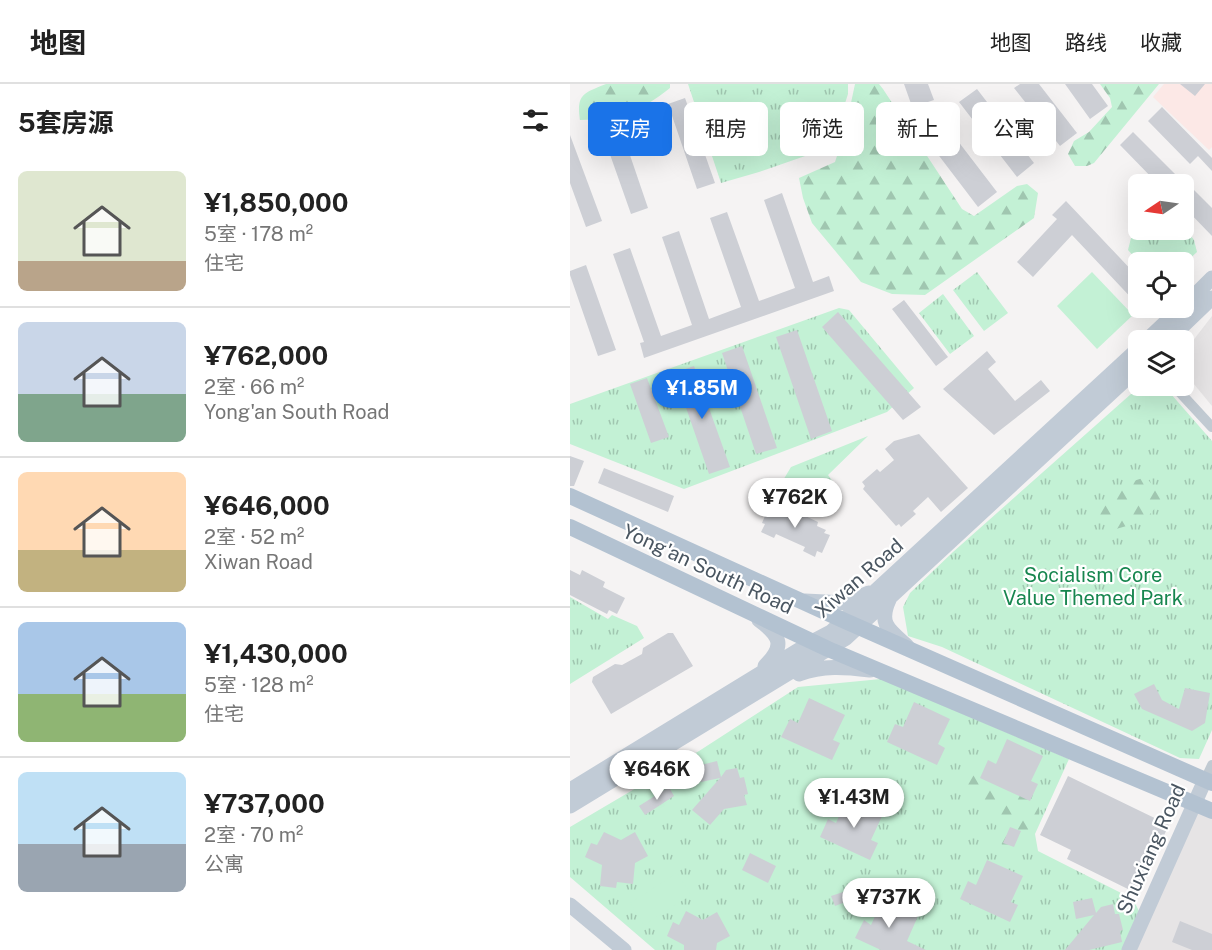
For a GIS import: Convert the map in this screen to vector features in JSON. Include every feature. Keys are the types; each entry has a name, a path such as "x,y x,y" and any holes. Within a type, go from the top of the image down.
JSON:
{"main road":[{"path":"1194,296 1212,278"},
{"path":"1178,330 1212,298"},
{"path":"1158,330 1171,318"},
{"name":"Xiwan Road","path":"570,790 751,679 820,645 853,624 1128,359"},
{"name":"Xiwan Road","path":"885,594 1128,377"},
{"name":"Yong'an South Road","path":"570,496 911,650 1210,776"},
{"name":"Yong'an South Road","path":"570,527 820,645 1212,811"},
{"path":"799,600 845,603 885,594 884,620 888,629 911,650"},
{"path":"744,610 772,630 779,640 777,652 751,679"},
{"name":"Xiwan Road","path":"570,806 776,681 820,645"},
{"path":"776,681 814,669 833,667 880,671"},
{"name":"Shuxiang Road","path":"1129,950 1195,803 1210,776"},
{"path":"570,905 624,950"}],"street":[{"path":"1183,396 1212,427"}],"shaded area":[{"path":"1164,84 1212,84 1212,147 1209,150 1153,97"},
{"path":"1212,316 1212,406 1194,384 1194,339"},
{"path":"1195,803 1212,811 1212,950 1129,950"}],"green space":[{"path":"606,84 670,84 670,88 650,102 588,102 588,119 580,120 581,100 587,92"},
{"path":"688,84 848,84 845,102 780,102 780,156 805,156 721,183 712,156 768,156 768,102 694,102"},
{"path":"855,84 879,84 892,102 876,102 876,156 927,156 962,209 974,216 1017,186 1027,184 1038,193 1034,218 925,295 892,294 861,282 812,223 799,178 835,162 837,156 864,156 864,102 851,102"},
{"path":"1100,84 1159,84 1094,163 1087,166 1075,166 1068,154 1074,141 1089,132 1112,107 1110,98"},
{"path":"1130,240 1194,240 1197,252 1194,255 1194,252 1130,252 1128,250"},
{"path":"977,272 1008,313 984,331 953,290"},
{"path":"1092,272 1128,310 1130,318 1097,349 1057,306"},
{"path":"943,294 974,336 950,354 919,313"},
{"path":"839,308 849,310 914,388 887,412 684,489 570,444 570,404"},
{"name":"Socialism Core Value Themed Park","path":"1129,396 1173,396 1212,441 1212,730 1199,759 1180,758 942,647 908,636 903,607 910,593"},
{"path":"868,436 828,475 836,486 815,497 802,499 795,498 782,489 782,482 791,467"},
{"path":"1146,477 1163,499 1144,521 1116,529 1091,514 1124,484"},
{"path":"570,597 608,619 612,615 637,626 644,638 570,684"},
{"path":"881,679 1069,759 1035,834 1038,851 1133,899 1140,913 1123,950 655,950 570,877 570,827 699,751 798,687"},
{"path":"976,769 1037,802 1039,818 1030,846 1008,850 1000,841 997,826 989,813 967,799 955,787 963,773"},
{"path":"677,873 691,895 644,925 630,903"}],"building":[{"path":"904,84 928,84 934,100 910,102"},
{"path":"1020,84 1039,84 1053,102 1025,102 1014,88"},
{"path":"1065,84 1092,84 1108,106 1090,119"},
{"path":"1180,84 1205,84 1195,96"},
{"path":"977,89 987,102 972,102 972,119 959,102"},
{"path":"685,98 686,102 684,102 684,151 672,116 672,103"},
{"path":"1056,106 1077,133 1060,146 1056,141"},
{"path":"1162,107 1212,158 1212,171 1198,156 1190,164 1148,121"},
{"path":"1133,132 1175,174 1148,174 1120,145"},
{"path":"570,135 602,221 586,227 570,183"},
{"path":"960,144 997,192 978,207 939,156 960,156"},
{"path":"611,156 630,156 648,208 631,214"},
{"path":"686,156 705,156 715,183 697,189"},
{"path":"1001,156 1029,156 1034,163 1017,177"},
{"path":"1194,190 1212,208 1212,236 1194,217"},
{"path":"782,193 813,282 829,276 834,291 644,358 640,343 644,342 613,254 630,248 661,336 692,325 662,237 679,231 709,319 741,307 710,218 727,212 759,301 795,288 764,200"},
{"path":"1066,201 1128,266 1128,294 1072,235 1033,277 1017,262 1057,219 1052,215"},
{"path":"586,265 616,350 598,356 570,275 570,271"},
{"path":"904,300 948,357 936,366 892,309"},
{"path":"838,312 921,407 903,420 822,327"},
{"path":"797,330 832,431 811,439 776,337"},
{"path":"742,346 777,448 756,454 722,353"},
{"path":"987,351 996,362 988,369 1015,401 1041,380 1050,391 994,435 943,389"},
{"path":"694,366 730,467 709,474 674,373"},
{"path":"647,378 669,437 651,443 630,384"},
{"path":"919,434 968,488 941,512 928,497 913,511 916,514 901,527 899,524 896,526 863,489 865,486 862,482 877,469 880,472 894,460 885,449 894,441"},
{"path":"570,456 584,461 574,486 570,486"},
{"path":"604,468 674,496 668,512 598,483"},
{"path":"770,504 782,509 784,506 818,522 817,526 826,530 824,533 830,535 822,553 817,551 815,557 803,551 805,547 776,534 774,538 761,532 765,524 762,523"},
{"path":"570,570 580,575 582,570 605,582 603,587 625,598 617,614 609,610 607,614 570,595"},
{"path":"668,633 673,633 693,666 611,714 592,682 593,677 615,664 622,665 642,654 643,648"},
{"path":"1154,684 1162,700 1179,709 1185,688 1210,693 1205,723 1192,731 1142,709 1134,694"},
{"path":"809,698 845,715 833,740 840,743 832,760 781,737 790,719 798,723"},
{"path":"914,702 950,719 938,744 945,748 937,765 887,742 895,724 903,727"},
{"path":"1007,739 1043,756 1031,781 1038,784 1030,801 980,778 988,760 996,764"},
{"path":"717,761 721,777 726,770 737,768 740,778 744,777 748,794 744,795 747,805 724,809 710,825 692,810 720,778 701,782 697,766"},
{"path":"1068,776 1169,825 1136,893 1067,859 1071,850 1040,835"},
{"path":"669,787 674,796 645,815 639,806"},
{"path":"847,798 883,814 871,840 878,843 870,860 820,837 828,819 836,823"},
{"path":"1010,827 1021,831 1014,847 1003,843"},
{"path":"604,832 621,840 635,832 648,856 635,863 633,884 617,882 616,888 600,886 602,865 585,857 591,843 597,845"},
{"path":"750,853 776,866 768,883 742,870"},
{"path":"987,860 1023,876 1011,902 1018,905 1010,922 960,899 968,881 976,885"},
{"path":"858,887 861,896 835,906 831,896"},
{"path":"1092,898 1096,913 1101,907 1113,904 1115,914 1119,914 1123,930 1120,931 1122,942 1089,950 1065,950 1094,915 1076,919 1073,902"},
{"path":"883,899 918,916 907,941 926,950 881,950 855,938 864,920 871,925"},
{"path":"686,911 703,920 717,912 730,936 717,943 716,950 684,950 684,945 667,936 673,922 679,925"},
{"path":"1180,921 1212,934 1212,950 1192,950 1172,942"}]}
